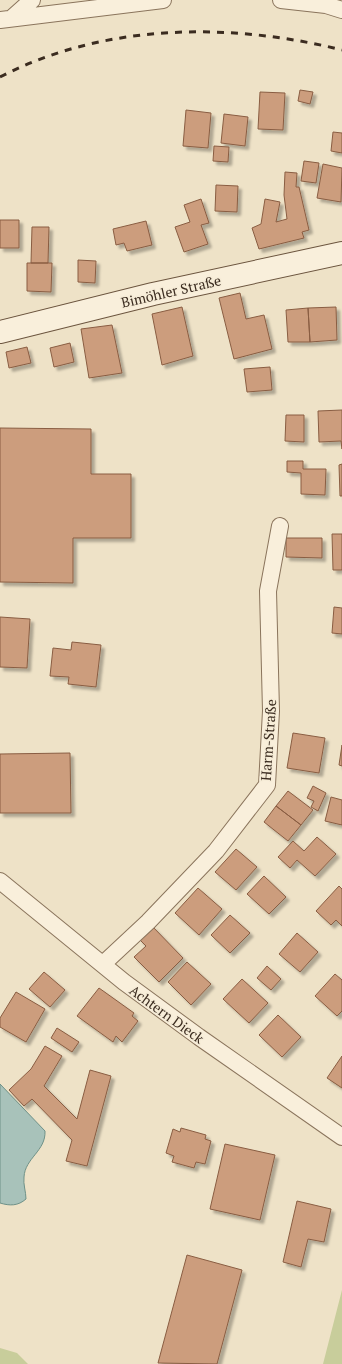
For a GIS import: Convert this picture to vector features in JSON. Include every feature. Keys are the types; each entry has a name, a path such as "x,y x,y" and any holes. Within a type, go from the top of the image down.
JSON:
{"street":[{"path":"6,19 32,0"},
{"path":"6,19 163,0"},
{"path":"282,0 326,6 342,10"},
{"name":"Bimöhler Straße","path":"0,332 153,294 342,252"},
{"name":"Harm-Straße","path":"103,964 148,922 216,851 267,785 271,711 268,591 280,526"},
{"name":"Achtern Dieck","path":"0,881 103,964 199,1037 342,1137"}],"green space":[{"path":"342,1290 342,1364 323,1364"},
{"path":"0,1348 17,1353 28,1364 0,1364"}],"water":[{"path":"0,1084 45,1131 42,1144 25,1170 24,1180 26,1199 14,1205 0,1203"}],"building":[{"path":"300,90 313,92 310,104 298,101"},
{"path":"260,92 285,93 283,130 258,129"},
{"path":"186,110 211,113 208,148 183,146"},
{"path":"224,114 248,117 245,146 221,143"},
{"path":"333,132 342,133 342,153 331,151"},
{"path":"214,146 229,147 228,162 213,161"},
{"path":"304,161 319,163 316,183 301,181"},
{"path":"323,164 342,168 341,202 317,198"},
{"path":"285,172 297,173 296,187 299,187 309,230 302,232 304,238 259,249 252,228 261,224 265,199 280,202 276,222 287,219 284,195"},
{"path":"216,185 238,186 237,212 215,211"},
{"path":"201,199 209,223 201,225 208,244 184,252 175,227 190,222 184,205"},
{"path":"0,220 19,220 19,248 0,248"},
{"path":"146,221 152,245 127,251 124,243 116,245 113,229"},
{"path":"32,227 49,227 48,263 31,263"},
{"path":"78,260 96,261 95,283 78,282"},
{"path":"27,263 52,263 51,292 27,291"},
{"path":"240,293 246,319 264,315 272,349 234,359 219,298"},
{"path":"182,307 193,356 162,365 152,314"},
{"path":"336,307 337,340 310,342 308,308"},
{"path":"308,308 310,342 288,342 286,310"},
{"path":"112,325 122,373 89,378 81,329"},
{"path":"70,343 74,362 54,367 50,348"},
{"path":"27,347 31,363 9,368 6,352"},
{"path":"270,367 272,390 247,392 244,369"},
{"path":"342,410 342,449 341,441 319,442 318,411"},
{"path":"286,415 304,415 304,442 285,441"},
{"path":"0,428 91,429 91,474 131,474 131,538 73,538 73,583 0,582"},
{"path":"287,461 303,461 303,469 326,469 325,495 301,494 301,473 287,472"},
{"path":"342,464 342,496 340,496 339,465"},
{"path":"332,534 342,534 342,570 333,570"},
{"path":"286,538 322,538 322,558 286,557"},
{"path":"334,607 342,608 342,634 332,633"},
{"path":"0,617 30,619 27,668 0,667"},
{"path":"72,642 101,645 96,687 68,684 69,677 50,676 53,648 71,650"},
{"path":"293,733 325,738 319,773 287,768"},
{"path":"342,745 342,766 339,765"},
{"path":"70,753 71,813 0,813 0,754"},
{"path":"313,786 326,793 318,811 311,807 314,801 307,798"},
{"path":"288,791 313,810 301,825 276,806"},
{"path":"331,797 342,800 342,825 325,821"},
{"path":"276,806 301,825 288,841 264,822"},
{"path":"317,837 336,854 315,876 297,860 290,868 278,857 293,841 304,851"},
{"path":"236,849 257,867 236,890 215,872"},
{"path":"264,876 286,897 269,914 247,894"},
{"path":"339,886 342,889 342,926 336,920 331,925 316,911"},
{"path":"198,888 222,909 199,935 175,913"},
{"path":"230,915 250,933 230,953 211,935"},
{"path":"152,926 183,958 159,982 134,957 146,946 139,939"},
{"path":"297,933 318,952 300,972 279,954"},
{"path":"187,962 211,984 191,1005 168,982"},
{"path":"267,966 281,979 271,990 257,978"},
{"path":"44,972 65,990 50,1007 29,989"},
{"path":"335,974 342,980 342,1011 337,1016 315,996"},
{"path":"242,979 268,1003 249,1023 223,999"},
{"path":"99,988 134,1013 132,1016 138,1021 122,1042 116,1036 113,1042 77,1016"},
{"path":"16,992 45,1009 26,1042 0,1027 0,1018"},
{"path":"278,1015 301,1037 282,1057 259,1035"},
{"path":"57,1028 79,1042 72,1052 51,1038"},
{"path":"45,1046 62,1056 44,1086 77,1119 90,1070 111,1076 87,1166 66,1161 72,1140 32,1099 24,1106 9,1090 31,1069"},
{"path":"342,1056 342,1088 327,1078"},
{"path":"181,1128 206,1135 205,1139 211,1141 205,1164 196,1162 194,1168 172,1162 174,1156 166,1153 173,1129 180,1132"},
{"path":"225,1144 275,1155 260,1220 210,1209"},
{"path":"297,1201 331,1209 324,1242 308,1239 301,1267 283,1262"},
{"path":"187,1255 242,1270 217,1364 158,1363"}],"railway":[{"path":"0,77 40,59 82,46 124,37 168,33 212,32 256,35 299,41 342,50"}]}
